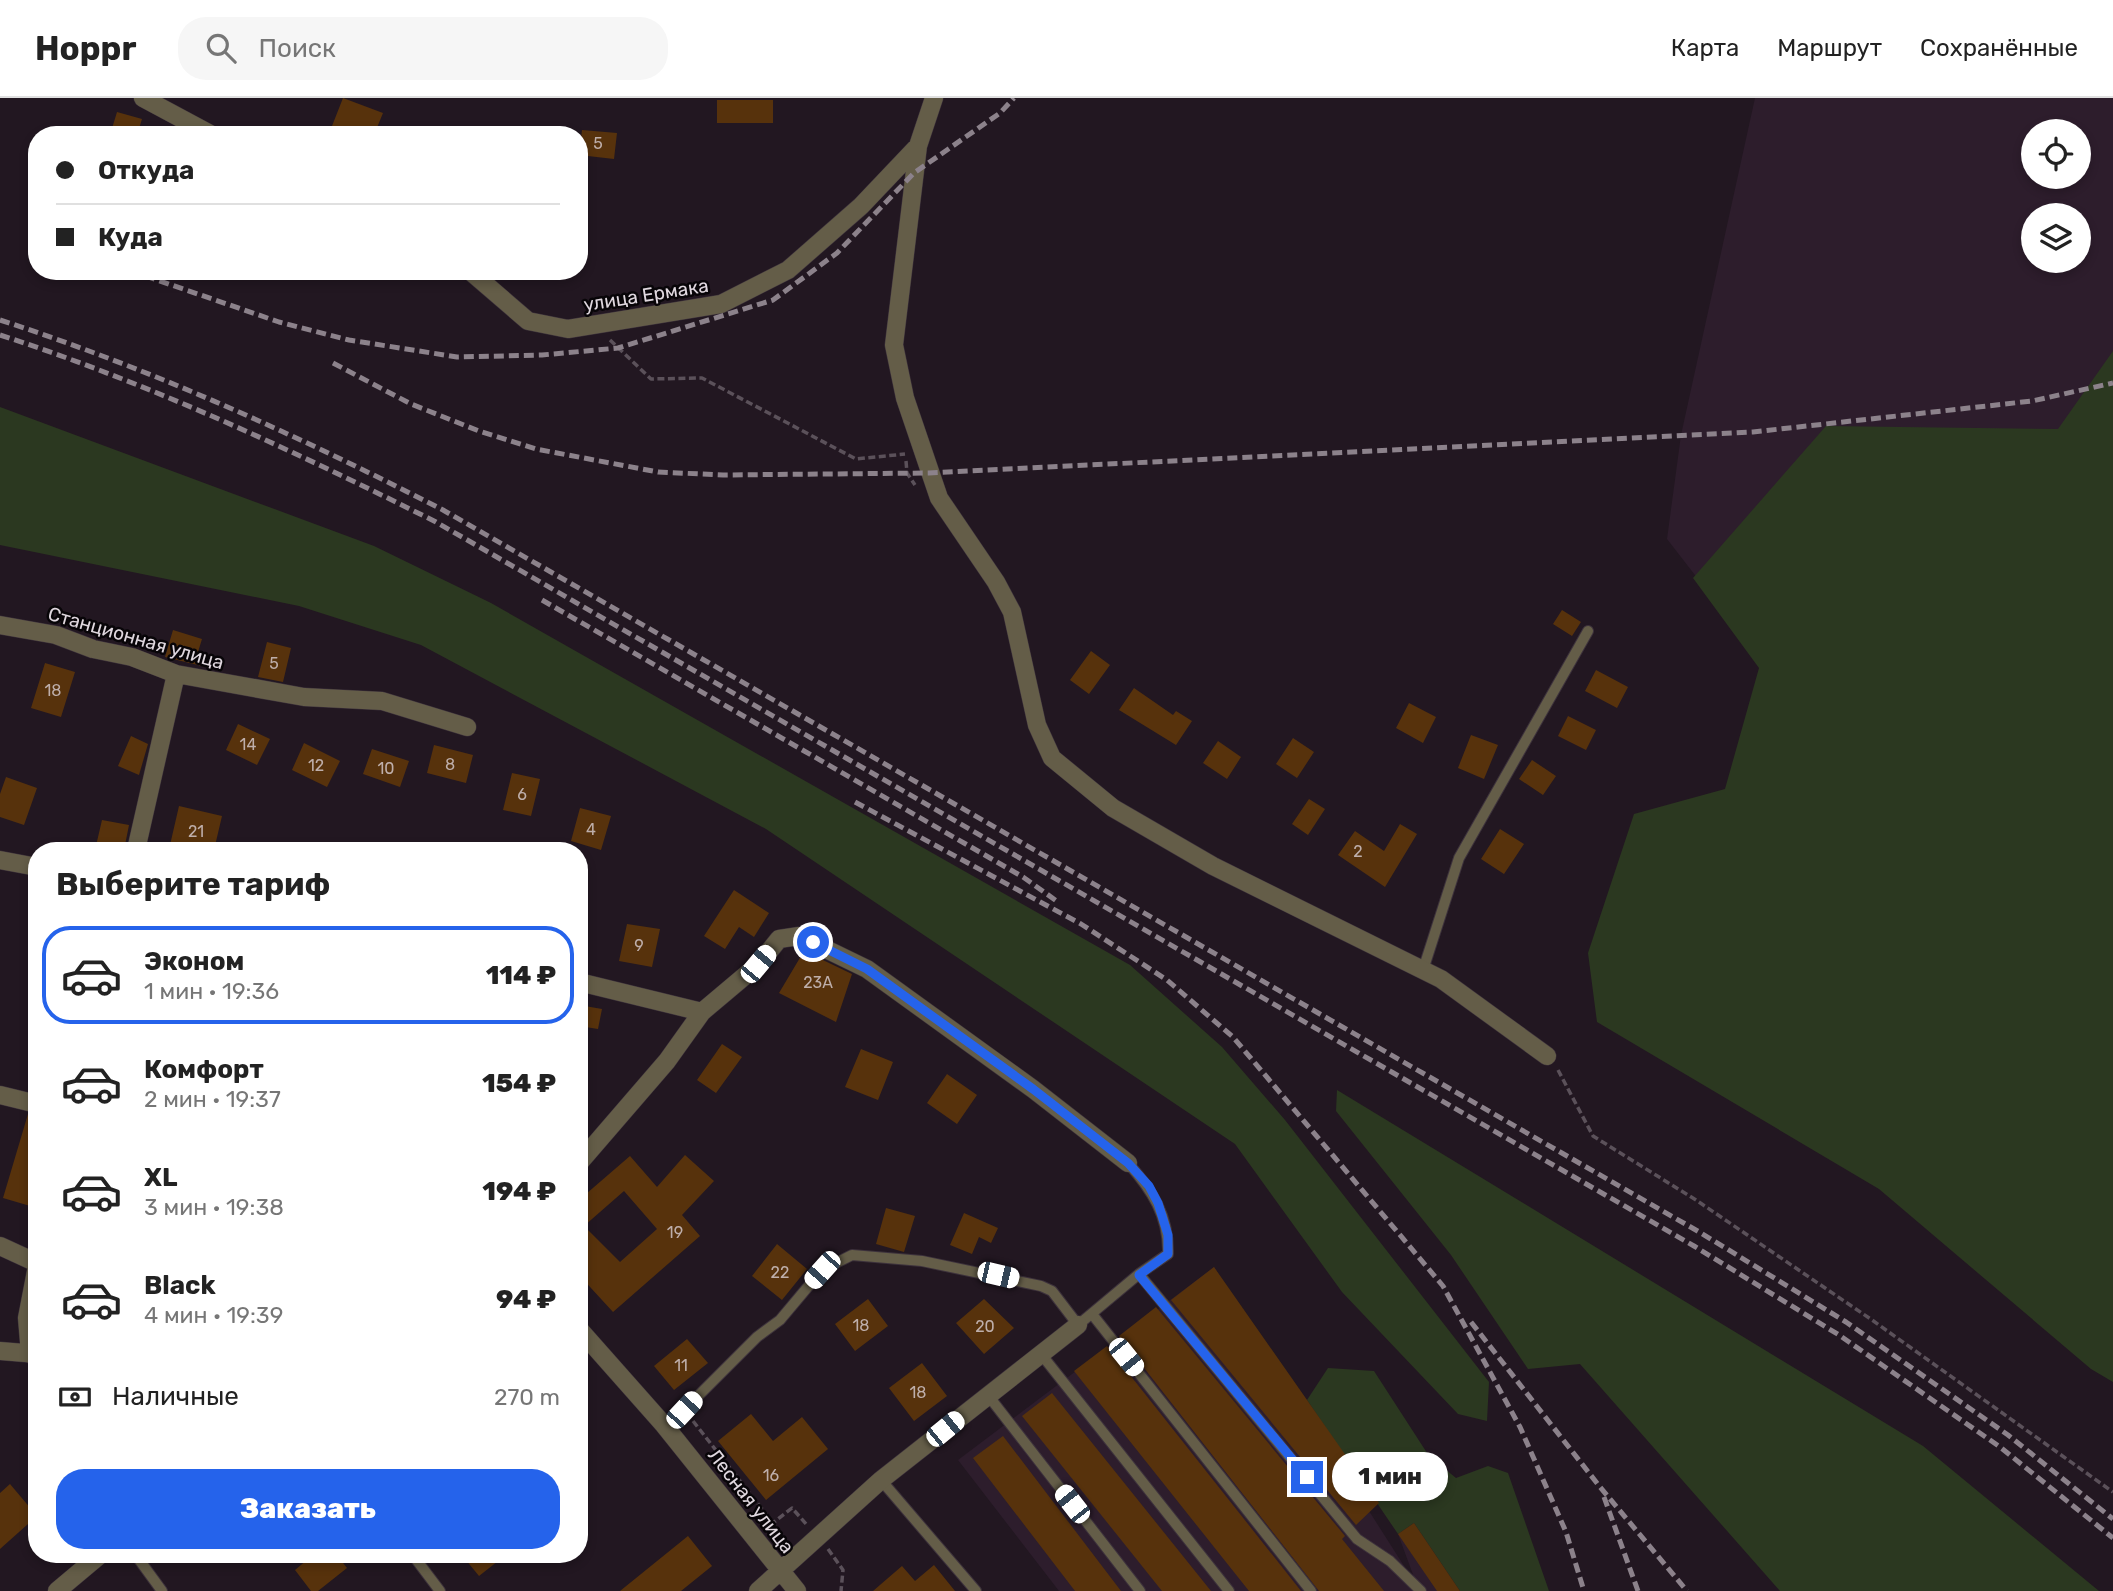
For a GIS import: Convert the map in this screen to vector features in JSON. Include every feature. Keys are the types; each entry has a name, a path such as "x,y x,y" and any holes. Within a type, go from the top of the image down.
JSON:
{"street":[{"path":"143,98 195,126"},
{"path":"934,98 918,146 894,345 905,398 939,498 1012,612 1037,725 1052,758 1113,808 1213,866 1441,979 1547,1056"},
{"name":"улица Ермака","path":"480,280 528,321 568,328 721,303 788,270 861,206 918,146"},
{"name":"Станционная улица","path":"0,625 56,635 93,649 132,657 176,674 304,697 382,701 467,727"},
{"path":"138,842 176,674"},
{"path":"0,859 28,865"},
{"path":"588,1153 659,1071 702,1012 758,964 779,939 799,936 867,969 1033,1089 1128,1163"},
{"path":"588,984 702,1012"},
{"path":"0,1095 28,1102"},
{"path":"0,1246 28,1260"},
{"path":"758,1591 881,1480 987,1394 1085,1320"},
{"name":"Лесная улица","path":"588,1339 664,1425 797,1591"},
{"path":"0,1350 28,1353"},
{"path":"57,1591 90,1563"}],"lane":[{"path":"1423,970 1459,858 1588,631"},
{"path":"1085,1320 1168,1254 1168,1235 1149,1186 1128,1163"},
{"path":"664,1425 684,1410 757,1337 780,1320 822,1270 852,1255 922,1261 1041,1286 1052,1291 1085,1320 1311,1591"},
{"path":"1139,1275 1357,1539 1390,1562 1421,1591"},
{"path":"1041,1354 1229,1591"},
{"path":"987,1394 1140,1591"},
{"path":"881,1480 976,1591"},
{"path":"142,1563 162,1591"},
{"path":"419,1563 440,1591"}],"path":[{"path":"592,325 650,379 702,378 856,459 905,454"},
{"path":"1547,1056 1593,1136 1696,1200 2113,1492"},
{"path":"684,1410 773,1523 792,1508 818,1537 844,1570 841,1591"}],"shaded area":[{"path":"1755,98 2113,98 2113,974 1916,860 1667,539 1681,435"},
{"path":"1214,1267 1418,1588 1398,1534 1414,1523 1459,1591 1059,1591 958,1460"}],"green space":[{"path":"2113,351 2113,1382 2091,1369 1879,1189 1597,1022 1588,953 1634,814 1725,789 1759,668 1693,578 1826,426 2058,429"},
{"path":"0,407 374,546 491,603 1130,965 1222,1047 1285,1120 1489,1382 1487,1421 1458,1414 1342,1292 1235,1144 766,829 421,645 299,606 0,545"},
{"path":"1337,1090 1923,1446 2099,1591 1780,1591 1580,1364 1528,1369 1451,1255 1336,1111"},
{"path":"1328,1368 1374,1371 1429,1456 1456,1478 1488,1466 1508,1473 1549,1591 1460,1591 1414,1523 1398,1534 1307,1400"}],"building":[{"path":"343,98 383,113 378,126 332,126"},
{"path":"717,100 773,100 773,123 717,123"},
{"path":"117,112 142,119 140,126 113,126"},
{"path":"588,131 617,133 614,159 588,156"},
{"path":"1562,610 1581,622 1572,636 1553,624"},
{"path":"173,630 202,639 198,652 213,657 210,668 165,657"},
{"path":"267,642 291,648 283,682 258,677"},
{"path":"1091,651 1110,665 1089,694 1070,680"},
{"path":"45,663 75,672 61,717 31,708"},
{"path":"1596,670 1628,687 1617,708 1585,691"},
{"path":"1134,688 1173,715 1176,711 1192,721 1176,745 1119,710"},
{"path":"1409,703 1436,717 1423,743 1396,728"},
{"path":"1568,716 1596,730 1586,750 1558,736"},
{"path":"238,724 270,739 257,765 226,750"},
{"path":"1471,735 1498,745 1484,779 1458,768"},
{"path":"131,736 148,744 139,775 118,766"},
{"path":"1293,738 1314,752 1297,778 1276,764"},
{"path":"1218,741 1241,757 1227,779 1203,763"},
{"path":"304,743 340,761 327,787 292,770"},
{"path":"434,745 473,755 466,783 427,773"},
{"path":"372,749 409,761 400,787 363,774"},
{"path":"1532,760 1556,776 1543,795 1519,779"},
{"path":"512,773 540,779 531,816 503,810"},
{"path":"6,777 37,788 24,825 0,817 0,794"},
{"path":"1309,799 1325,809 1308,835 1292,824"},
{"path":"179,806 222,816 216,842 171,842"},
{"path":"580,808 611,816 601,850 588,846 588,842 571,841"},
{"path":"102,820 129,825 126,842 97,842"},
{"path":"1400,824 1417,834 1385,887 1338,855 1355,831 1384,851"},
{"path":"1500,829 1524,844 1504,874 1481,859"},
{"path":"734,890 769,913 754,937 739,927 725,949 704,936"},
{"path":"627,924 660,929 652,967 619,961"},
{"path":"804,951 852,974 836,1022 779,993"},
{"path":"588,1007 602,1009 598,1029 588,1027"},
{"path":"722,1044 742,1057 716,1093 697,1080"},
{"path":"861,1049 893,1062 878,1100 845,1087"},
{"path":"947,1074 977,1095 957,1124 927,1103"},
{"path":"28,1114 28,1205 3,1198"},
{"path":"685,1155 714,1181 682,1215 700,1236 613,1312 588,1285 588,1230 620,1262 657,1229 624,1191 588,1222 588,1192 630,1156 657,1187"},
{"path":"886,1208 915,1216 904,1252 876,1244"},
{"path":"964,1213 998,1228 991,1243 979,1237 972,1254 950,1245"},
{"path":"777,1244 807,1269 782,1300 752,1276"},
{"path":"1214,1267 1379,1503 1356,1525 1171,1300"},
{"path":"868,1299 888,1326 855,1351 835,1324"},
{"path":"984,1299 1014,1328 984,1354 956,1323"},
{"path":"1156,1307 1345,1536 1342,1539 1384,1591 1319,1591 1119,1336"},
{"path":"687,1339 708,1363 674,1390 654,1366"},
{"path":"1107,1346 1301,1591 1249,1591 1074,1371"},
{"path":"922,1363 947,1396 914,1421 889,1388"},
{"path":"1052,1393 1211,1591 1162,1591 1022,1416"},
{"path":"751,1414 773,1441 802,1417 828,1449 766,1500 718,1441"},
{"path":"1003,1436 1121,1591 1075,1591 973,1458"},
{"path":"10,1484 28,1505 28,1524 0,1549 0,1493"},
{"path":"1414,1523 1460,1591 1437,1591 1398,1534"},
{"path":"688,1536 712,1566 681,1591 620,1591"},
{"path":"303,1563 343,1563 347,1568 318,1591 311,1591 295,1570"},
{"path":"468,1563 496,1563 479,1576"},
{"path":"934,1565 955,1591 873,1591 902,1566 915,1581"}],"railway":[{"path":"157,280 279,322 349,340 457,357 542,355 618,348 773,300 837,253 914,173 1000,113 1014,98"},
{"path":"0,320 114,360 225,406 335,456 443,510 1701,1233 1846,1322 2008,1435 2113,1519"},
{"path":"0,335 112,375 221,420 436,522 1694,1246 1839,1335 2000,1447 2113,1538"},
{"path":"333,363 411,404 479,431 536,449 658,472 723,475 929,473 1753,432 2032,401 2113,383"},
{"path":"542,600 1023,877 1058,902"},
{"path":"855,802 1081,924 1167,980 1233,1037 1443,1286 1520,1427 1566,1532 1584,1591"},
{"path":"1471,1322 1600,1487 1687,1591"},
{"path":"1604,1497 1638,1591"}],"route":[{"path":"813,942 867,969 1033,1089 1128,1163 1149,1186 1158,1203 1168,1235 1168,1254 1139,1275 1307,1477"}]}
